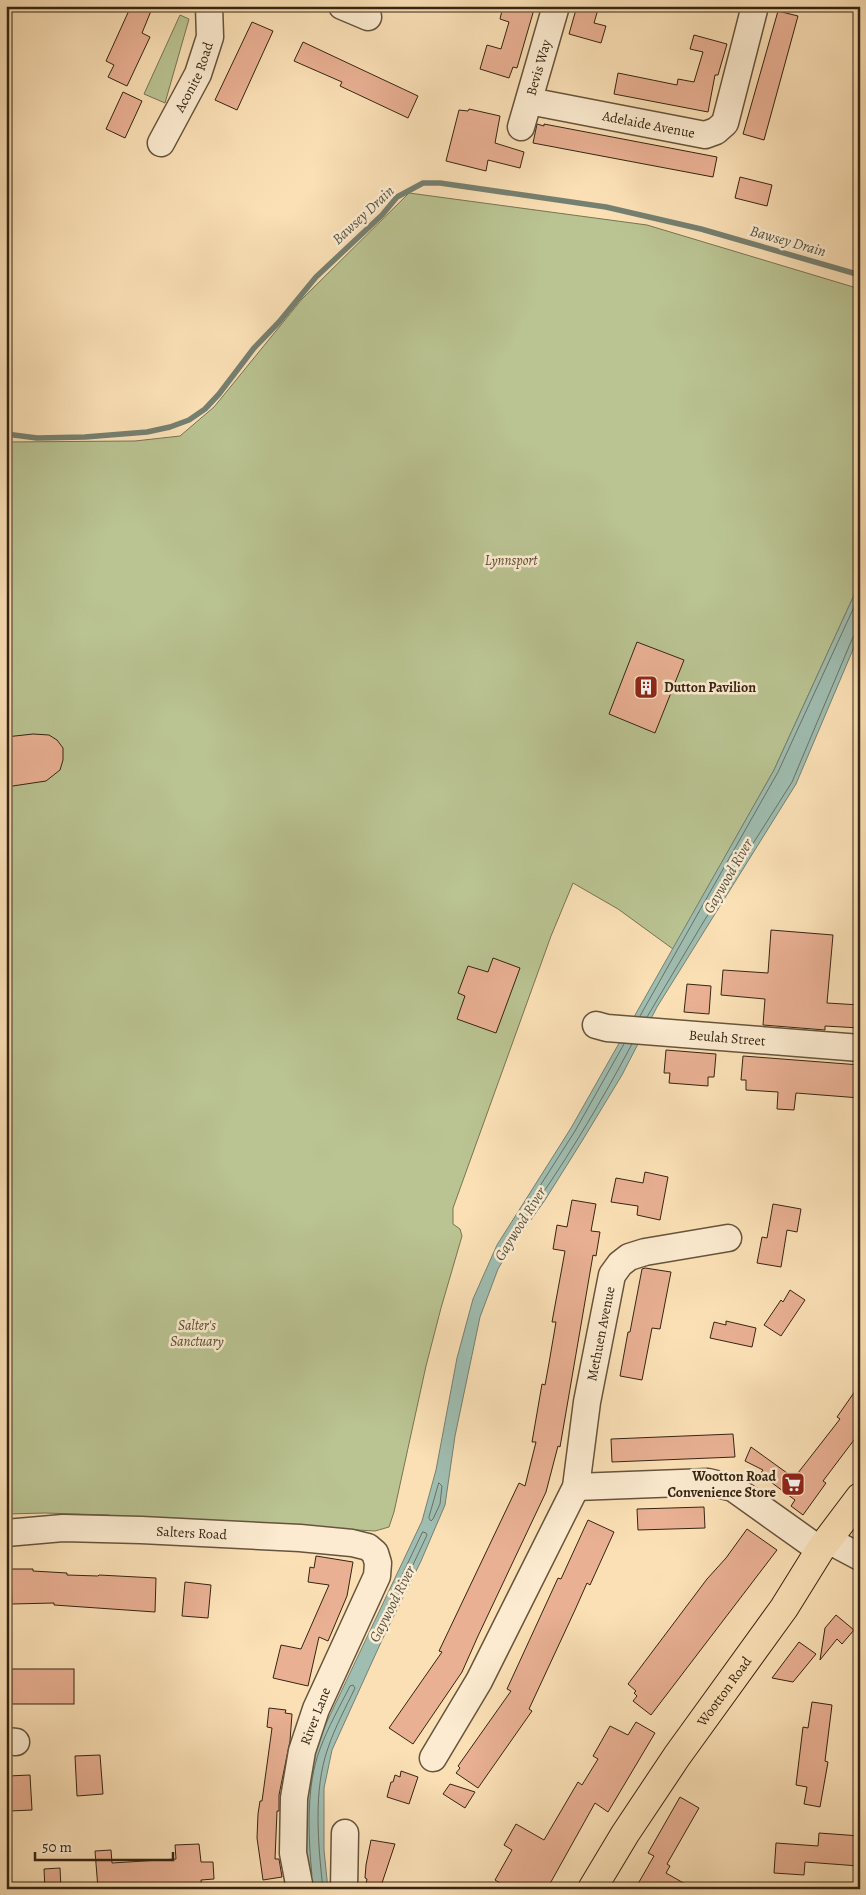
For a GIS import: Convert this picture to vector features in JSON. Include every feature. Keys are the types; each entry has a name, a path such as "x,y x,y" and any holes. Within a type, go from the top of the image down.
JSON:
{"main road":[{"name":"Wootton Road","path":"592,1889 676,1756 784,1608 824,1545 860,1497"}],"street":[{"name":"Aconite Road","path":"161,143 198,74 210,37 209,6"},
{"path":"342,6 368,18"},
{"name":"Bevis Way","path":"521,127 556,6"},
{"name":"Adelaide Avenue","path":"529,101 704,134 716,131 725,122 746,16"},
{"name":"Beulah Street","path":"602,1026 860,1048"},
{"name":"Methuen Avenue","path":"433,1759 479,1681 576,1487 587,1402 612,1275 620,1264 629,1257 645,1252 720,1247"},
{"path":"576,1487 708,1482 726,1485 824,1545 860,1557"},
{"name":"Salters Road","path":"6,1533 63,1528 300,1538 352,1543 368,1547 375,1553"},
{"name":"River Lane","path":"300,1889 293,1853 294,1798 302,1751 316,1708 377,1576 378,1563 375,1553"},
{"path":"344,1889 345,1833"}],"green space":[{"path":"180,15 189,19 165,103 144,94"},
{"name":"Lynnsport","path":"409,193 647,225 860,289 860,582 774,770 673,949 618,909 573,883 551,936 453,1208 453,1224 460,1229 462,1236 426,1366 394,1512 389,1527 375,1531 238,1523 113,1519 109,1515 6,1514 6,442 135,441 180,436 214,407 302,299"}],"water":[{"name":"Gaywood River","path":"860,582 860,633 796,784 657,1007 622,1075 582,1141 498,1269 480,1317 455,1436 445,1505 421,1561 382,1640 332,1750 324,1788 324,1850 328,1889 308,1889 303,1833 307,1783 314,1749 422,1521 436,1470 457,1358 473,1299 497,1245 571,1128 774,770"}],"building":[{"path":"131,6 153,6 142,33 150,37 127,86 108,77 114,65 106,61"},
{"path":"503,6 535,6 517,68 513,67 509,78 480,69 487,45 501,49 509,22 500,19"},
{"path":"577,6 599,6 594,23 606,26 601,43 569,34"},
{"path":"778,11 798,16 764,140 743,134"},
{"path":"252,22 273,31 237,110 215,100"},
{"path":"694,35 727,44 718,75 715,75 708,112 614,94 618,73 677,85 678,79 694,82 703,52 690,49"},
{"path":"303,42 418,96 408,118 340,86 342,82 294,61"},
{"path":"123,92 142,101 125,138 106,129"},
{"path":"469,109 500,116 495,143 524,152 520,168 488,160 486,171 446,161 459,110 468,111"},
{"path":"537,124 717,157 713,177 533,143"},
{"path":"740,177 772,185 767,206 735,198"},
{"name":"Dutton Pavilion","path":"637,642 684,660 655,733 609,714"},
{"path":"33,734 49,735 57,740 63,748 63,760 60,770 46,781 6,787 6,737"},
{"path":"771,930 833,935 827,1003 860,1005 860,1028 825,1026 825,1030 763,1025 765,999 721,995 723,970 768,973"},
{"path":"493,958 520,968 496,1033 457,1019 465,996 458,993 468,966 488,972"},
{"path":"687,984 711,986 709,1014 684,1012"},
{"path":"666,1050 716,1054 714,1077 708,1077 708,1086 669,1083 670,1073 664,1073"},
{"path":"743,1056 860,1065 860,1098 796,1093 794,1110 777,1109 778,1092 746,1090 746,1080 741,1080"},
{"path":"645,1172 668,1177 660,1220 637,1215 638,1206 611,1202 616,1178 643,1183"},
{"path":"572,1200 596,1204 591,1231 600,1232 596,1256 593,1255 560,1447 558,1446 546,1492 462,1672 413,1744 389,1728 442,1652 439,1651 519,1483 525,1486 536,1442 532,1442 542,1384 545,1385 549,1363 556,1322 552,1322 565,1251 553,1249 557,1225 567,1227"},
{"path":"773,1204 801,1209 797,1232 787,1230 781,1267 757,1263 762,1237 767,1238"},
{"path":"642,1269 671,1272 660,1329 652,1328 642,1380 620,1376"},
{"path":"790,1290 805,1300 781,1336 764,1325 781,1300 783,1302"},
{"path":"726,1321 756,1328 752,1347 710,1338 714,1322 726,1325"},
{"path":"860,1384 860,1432 823,1481 826,1483 803,1515 791,1506 795,1500 760,1474 763,1470 745,1461 751,1447 794,1478 840,1419 837,1417"},
{"path":"733,1434 735,1457 612,1462 611,1439"},
{"path":"704,1507 705,1528 638,1530 637,1509"},
{"path":"588,1520 614,1532 590,1585 587,1583 529,1709 532,1711 478,1788 456,1773 460,1768 458,1766 511,1691 507,1689 558,1578 561,1579"},
{"path":"747,1529 777,1550 651,1715 633,1701 637,1696 634,1693 636,1691 628,1684"},
{"path":"316,1556 353,1562 347,1596 328,1641 319,1637 308,1686 273,1678 281,1645 301,1649 329,1585 308,1582 310,1567 314,1568"},
{"path":"11,1569 33,1569 33,1571 67,1573 67,1575 156,1578 155,1612 54,1605 54,1603 12,1604"},
{"path":"185,1582 211,1585 208,1618 182,1616"},
{"path":"836,1615 854,1630 842,1644 837,1639 820,1660 825,1628"},
{"path":"799,1642 816,1654 793,1682 772,1678"},
{"path":"12,1669 74,1669 74,1704 12,1704"},
{"path":"812,1702 832,1705 825,1761 828,1762 820,1807 804,1804 807,1787 796,1785 803,1727 808,1728"},
{"path":"269,1708 286,1710 285,1713 292,1714 290,1741 279,1795 279,1811 277,1811 275,1859 279,1859 282,1877 263,1880 257,1838 258,1814 260,1801 262,1801 272,1728 267,1727"},
{"path":"636,1722 655,1733 608,1812 595,1803 547,1889 510,1889 495,1880 512,1850 504,1845 516,1824 544,1840 578,1782 582,1785 598,1759 593,1756 610,1726 628,1735"},
{"path":"100,1755 103,1794 77,1796 75,1756"},
{"path":"401,1771 418,1777 409,1804 387,1797 391,1782 393,1782 395,1775 400,1777"},
{"path":"30,1775 32,1810 10,1811 8,1776"},
{"path":"450,1784 475,1792 465,1808 443,1794"},
{"path":"680,1797 699,1808 667,1864 670,1866 666,1873 694,1889 635,1889 654,1856 648,1853"},
{"path":"819,1833 860,1836 859,1866 805,1862 804,1875 774,1873 776,1843 818,1846"},
{"path":"371,1840 395,1844 380,1889 365,1889 367,1879 365,1878 366,1865"},
{"path":"199,1844 201,1862 213,1862 214,1879 201,1880 202,1889 98,1889 95,1851 111,1850 112,1863 176,1859 175,1845"},
{"path":"60,1868 61,1889 45,1889 44,1869"}],"waterway":[{"name":"Bawsey Drain","path":"6,434 37,438 85,437 147,432 170,427 189,420 205,409 219,394 254,348 279,322 316,277 382,215 397,197 423,183 440,183 606,207 701,229 860,275"}],"place":[{"name":"Dutton Pavilion","path":"646,687"},
{"name":"Wootton Road Convenience Store","path":"793,1484"}],"park label":[{"name":"Salter's Sanctuary","path":"197,1334"}]}
